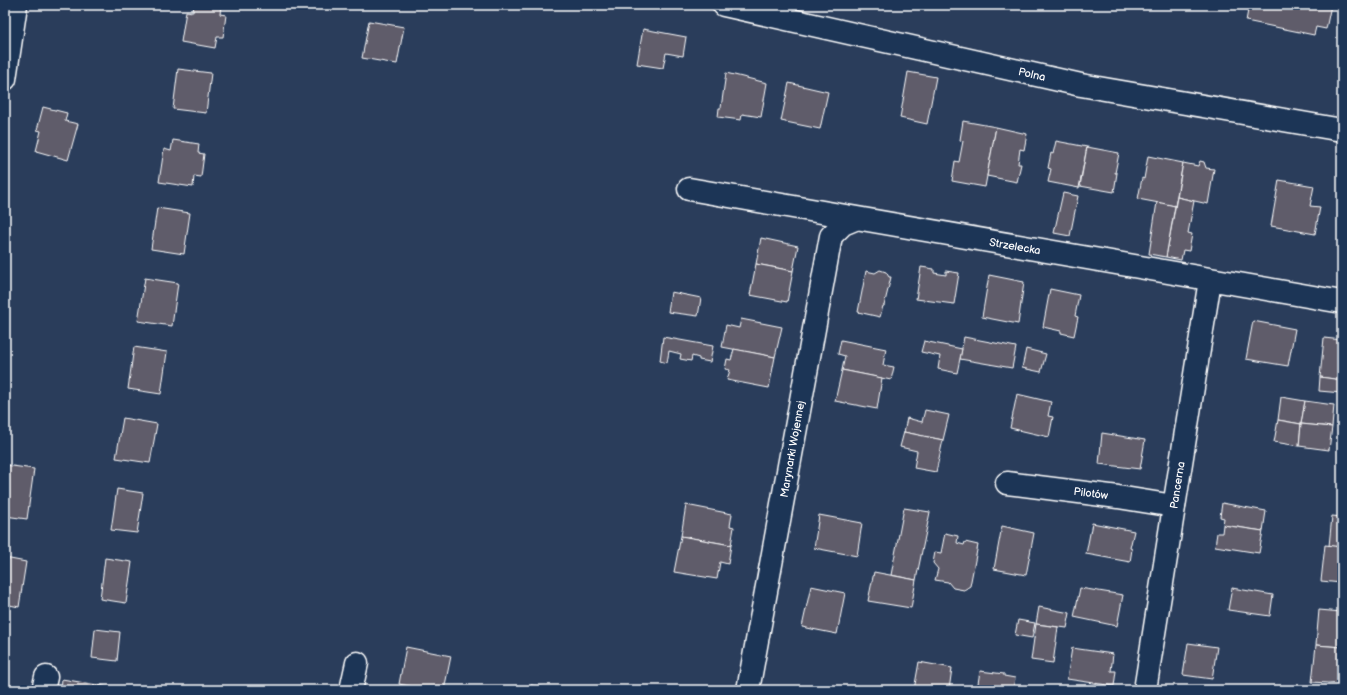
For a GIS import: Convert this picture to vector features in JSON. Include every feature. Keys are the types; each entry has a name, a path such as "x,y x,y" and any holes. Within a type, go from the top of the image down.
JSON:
{"street":[{"path":"5,79 16,5"},
{"name":"Polna","path":"724,5 756,9 1081,85 1342,130"},
{"name":"Strzelecka","path":"689,189 854,219 1342,302"},
{"name":"Marynarki Wojennej","path":"748,690 831,236 843,224 854,219"},
{"name":"Pancerna","path":"1145,690 1210,280"},
{"name":"Pilotów","path":"1007,484 1118,496 1174,506"},
{"path":"351,690 357,663"}],"building":[{"path":"194,5 221,6 220,14 226,15 223,37 217,37 215,48 181,42 186,11 193,12"},
{"path":"1249,5 1331,5 1326,29 1316,27 1314,35 1246,21"},
{"path":"369,21 404,27 397,64 362,58"},
{"path":"643,29 686,37 683,56 666,53 663,68 637,64"},
{"path":"178,69 211,73 206,113 173,109"},
{"path":"908,72 936,77 927,124 900,118"},
{"path":"726,73 767,83 761,117 742,114 741,120 718,117 719,108 721,108"},
{"path":"789,83 828,92 820,129 781,121"},
{"path":"43,107 67,113 65,121 78,124 68,160 36,151 41,131 37,130"},
{"path":"963,121 996,127 985,187 952,181 955,161 959,162 963,141 960,140"},
{"path":"996,127 1027,134 1024,150 1020,149 1018,164 1021,164 1017,182 987,176"},
{"path":"173,140 199,144 198,153 204,154 201,177 194,176 193,187 159,182 164,149 171,151"},
{"path":"1056,141 1087,147 1079,188 1048,182 1051,169 1048,168 1051,153 1053,154"},
{"path":"1087,147 1119,153 1115,173 1117,173 1114,192 1080,186"},
{"path":"1148,156 1183,163 1175,206 1138,199 1142,178 1144,179"},
{"path":"1200,161 1204,162 1206,168 1214,169 1208,204 1177,197 1183,163 1198,166"},
{"path":"1279,180 1314,186 1310,206 1320,207 1315,234 1271,226"},
{"path":"1063,193 1078,196 1070,236 1054,233"},
{"path":"1177,197 1194,201 1188,233 1192,234 1189,251 1183,250 1181,260 1166,257"},
{"path":"1157,202 1175,206 1166,257 1149,254"},
{"path":"157,208 190,213 184,254 151,249"},
{"path":"761,238 798,246 793,271 756,264"},
{"path":"756,264 793,271 787,302 750,295"},
{"path":"921,267 934,269 934,273 946,275 946,271 959,273 954,304 916,299"},
{"path":"880,270 886,272 889,277 891,277 880,317 858,312 866,271 875,273"},
{"path":"989,275 1024,282 1018,324 982,317"},
{"path":"145,278 178,283 172,326 138,321"},
{"path":"1050,289 1079,295 1075,316 1078,317 1074,336 1043,327"},
{"path":"671,292 701,298 698,316 668,312"},
{"path":"741,319 782,327 775,357 722,347 726,325 739,328"},
{"path":"1253,321 1295,329 1288,366 1246,359"},
{"path":"663,337 713,346 710,362 699,360 699,358 692,356 691,361 680,359 681,354 669,351 667,363 660,361"},
{"path":"964,337 1016,347 1012,368 960,359"},
{"path":"1324,338 1342,340 1342,380 1320,377"},
{"path":"841,340 886,349 883,365 894,367 891,380 842,370 845,356 838,354"},
{"path":"924,341 962,349 957,373 938,369 940,356 921,352"},
{"path":"134,347 167,352 161,394 128,389"},
{"path":"734,349 775,357 769,388 727,380 730,370 725,369 727,359 731,360"},
{"path":"1026,349 1046,354 1041,372 1022,368"},
{"path":"842,370 882,378 877,409 835,401"},
{"path":"1320,377 1342,380 1342,393 1319,391"},
{"path":"1017,394 1051,402 1048,416 1053,417 1049,437 1010,428"},
{"path":"1281,397 1305,401 1301,424 1278,420"},
{"path":"1305,401 1334,405 1332,427 1301,424"},
{"path":"925,410 949,415 943,440 904,432 907,418 922,422"},
{"path":"123,418 157,424 150,463 116,458"},
{"path":"1278,420 1301,424 1299,446 1274,442"},
{"path":"1301,424 1332,427 1329,450 1299,446"},
{"path":"904,432 943,440 936,472 914,468 917,451 900,447"},
{"path":"1102,433 1145,440 1140,469 1099,464"},
{"path":"5,465 34,469 27,519 5,516"},
{"path":"117,489 143,493 137,533 111,530"},
{"path":"1222,503 1266,511 1263,531 1223,525 1224,518 1220,517"},
{"path":"686,505 732,514 730,526 734,527 731,545 681,536"},
{"path":"904,508 930,512 916,580 891,575"},
{"path":"819,515 862,523 857,556 814,548"},
{"path":"1332,516 1342,517 1342,547 1329,546"},
{"path":"1092,523 1134,531 1130,548 1132,549 1130,562 1086,554"},
{"path":"1223,525 1263,531 1259,553 1215,546 1217,533 1222,533"},
{"path":"1002,526 1034,533 1026,575 994,569"},
{"path":"945,533 958,536 957,543 964,545 965,542 978,545 970,586 964,590 953,588 948,582 935,580 938,569 933,563 935,552 941,553"},
{"path":"681,536 731,545 728,564 720,562 717,579 674,572"},
{"path":"1325,545 1342,547 1342,583 1321,581"},
{"path":"5,558 26,562 19,607 5,604"},
{"path":"105,558 132,562 126,603 100,599"},
{"path":"874,572 916,580 911,608 868,601"},
{"path":"811,586 845,593 837,634 802,627"},
{"path":"1080,588 1123,595 1117,626 1074,617"},
{"path":"1232,588 1273,595 1270,616 1228,610"},
{"path":"1039,607 1070,613 1067,628 1036,624"},
{"path":"1319,610 1342,612 1342,647 1316,645"},
{"path":"1018,620 1035,623 1032,638 1015,635"},
{"path":"1036,624 1058,627 1053,663 1031,660"},
{"path":"95,629 120,632 117,661 92,658"},
{"path":"1188,643 1217,647 1212,679 1183,675"},
{"path":"1316,645 1342,647 1342,684 1312,682"},
{"path":"406,647 451,656 444,690 429,690 399,684"},
{"path":"1072,648 1113,654 1111,671 1116,671 1114,686 1067,679"},
{"path":"919,662 952,668 949,690 914,690"},
{"path":"980,671 1004,674 1004,676 1015,678 1013,690 977,690"},
{"path":"62,679 97,685 96,690 61,690"},
{"path":"97,685 127,690 96,690"},
{"path":"531,685 559,690 530,690"}]}
